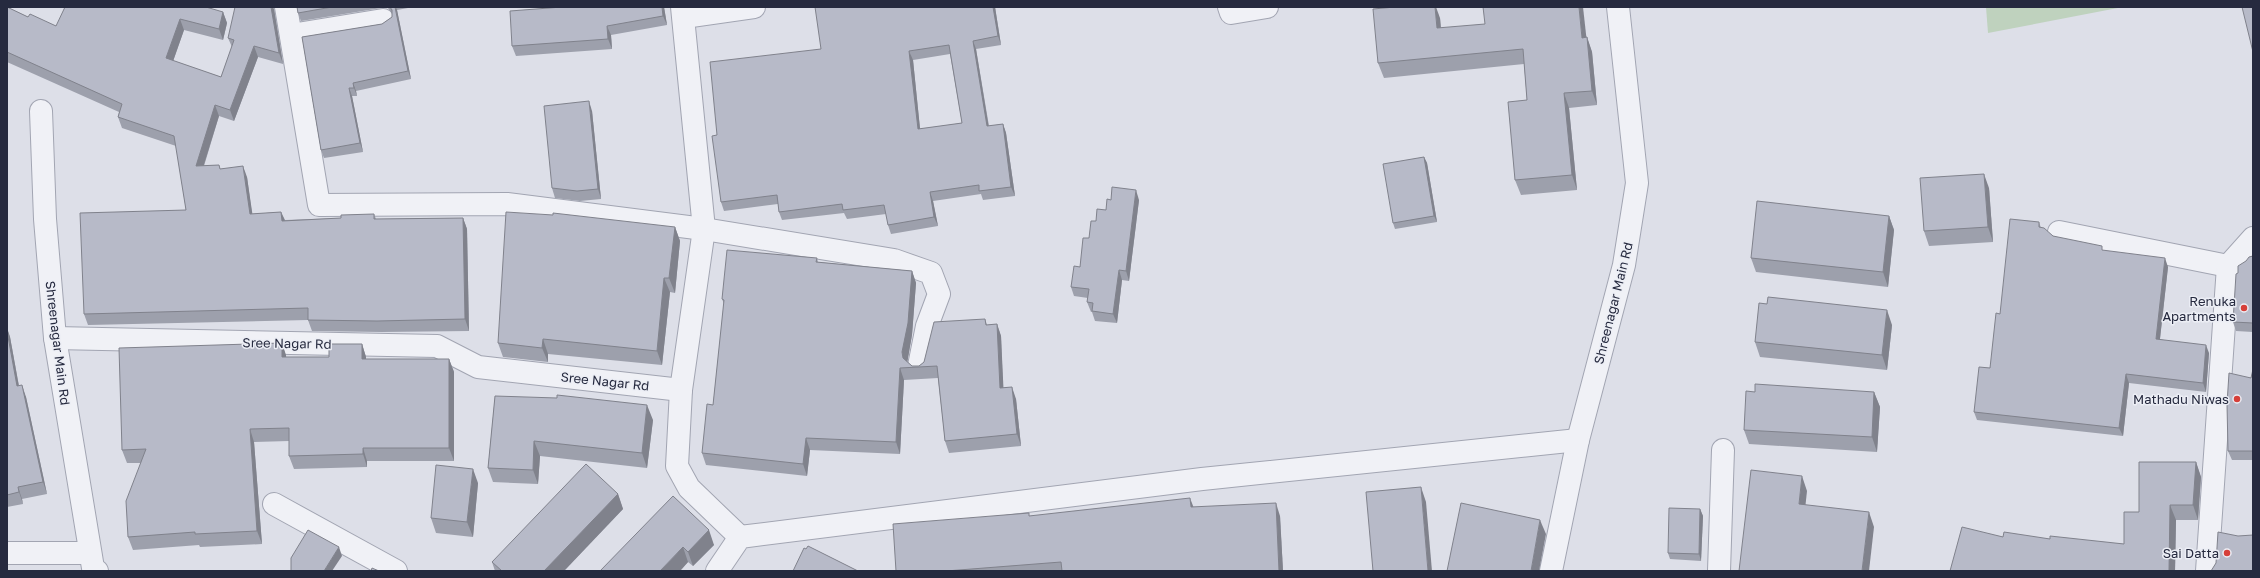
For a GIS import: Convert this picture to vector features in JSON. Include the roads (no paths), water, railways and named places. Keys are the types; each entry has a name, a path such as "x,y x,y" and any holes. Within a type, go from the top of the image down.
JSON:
{"street":[{"path":"286,7 319,205 507,204 704,229 894,260 931,273 940,294 926,326 919,366"},
{"path":"740,537 689,488 677,466 681,390 704,229 683,12 754,7"},
{"path":"1229,7 1231,13 1267,7"},
{"name":"Shreenagar Main Rd","path":"1551,571 1578,440 1624,265 1637,184 1618,7"},
{"path":"291,35 383,20"},
{"name":"Shreenagar Main Rd","path":"41,111 45,219 55,338 93,566"},
{"path":"2059,232 2228,266 2253,257"},
{"path":"2207,571 2228,266 2253,238"},
{"name":"Sree Nagar Rd","path":"55,338 437,346 478,367 681,390"},
{"path":"717,571 740,537 1202,478 1578,440"},
{"path":"1719,571 1723,450"},
{"path":"274,504 396,571"},
{"path":"7,553 93,566"}],"place":[{"name":"Renuka Apartments","path":"2244,308"},
{"name":"Mathadu Niwas","path":"2237,399"},
{"name":"Sai Datta","path":"2227,553"}]}
